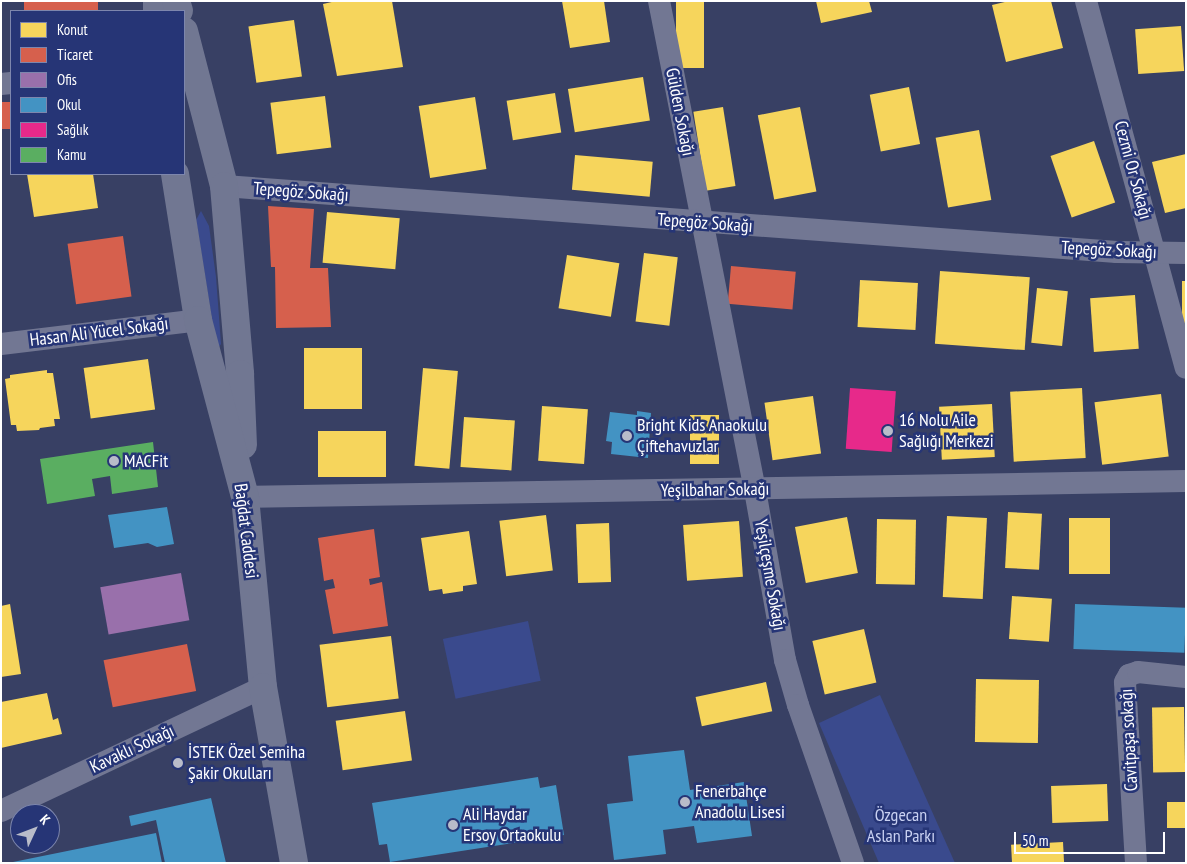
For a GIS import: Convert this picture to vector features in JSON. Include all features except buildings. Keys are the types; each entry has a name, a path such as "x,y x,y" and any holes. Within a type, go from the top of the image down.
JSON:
{"main road":[{"path":"185,35 224,186 240,374 245,497"},
{"name":"Bağdat Caddesi","path":"174,175 198,320 245,497 263,687 294,863"}],"street":[{"name":"Gülden Sokağı","path":"659,1 701,222"},
{"name":"Cezmi Or Sokağı","path":"1086,1 1186,368"},
{"name":"Tepegöz Sokağı","path":"224,186 701,222 1156,253 1186,253"},
{"name":"Yeşilçeşme Sokağı","path":"701,222 755,490 788,673 853,863"},
{"name":"Hasan Ali Yücel Sokağı","path":"1,344 198,320"},
{"name":"Yeşilbahar Sokağı","path":"245,497 755,490 1186,481"},
{"name":"Cavitpaşa sokağı","path":"1136,863 1124,690 1126,680 1131,674 1138,672 1186,677"},
{"name":"Kavaklı Sokağı","path":"1,811 263,687"}],"green space":[{"path":"201,211 209,226 216,277 221,344 219,347 216,344 196,220"},
{"path":"528,621 541,681 456,699 443,639"},
{"name":"Özgecan Aslan Parkı","path":"880,695 955,863 879,863 819,723"}],"place":[{"name":"16 Nolu Aile Sağlığı Merkezi","path":"888,431"},
{"name":"Bright Kids Anaokulu Çiftehavuzlar","path":"627,436"},
{"name":"MACFit","path":"114,461"},
{"name":"İSTEK Özel Semiha Şakir Okulları","path":"178,763"},
{"name":"Fenerbahçe Anadolu Lisesi","path":"685,802"},
{"name":"Ali Haydar Ersoy Ortaokulu","path":"453,825"}]}
